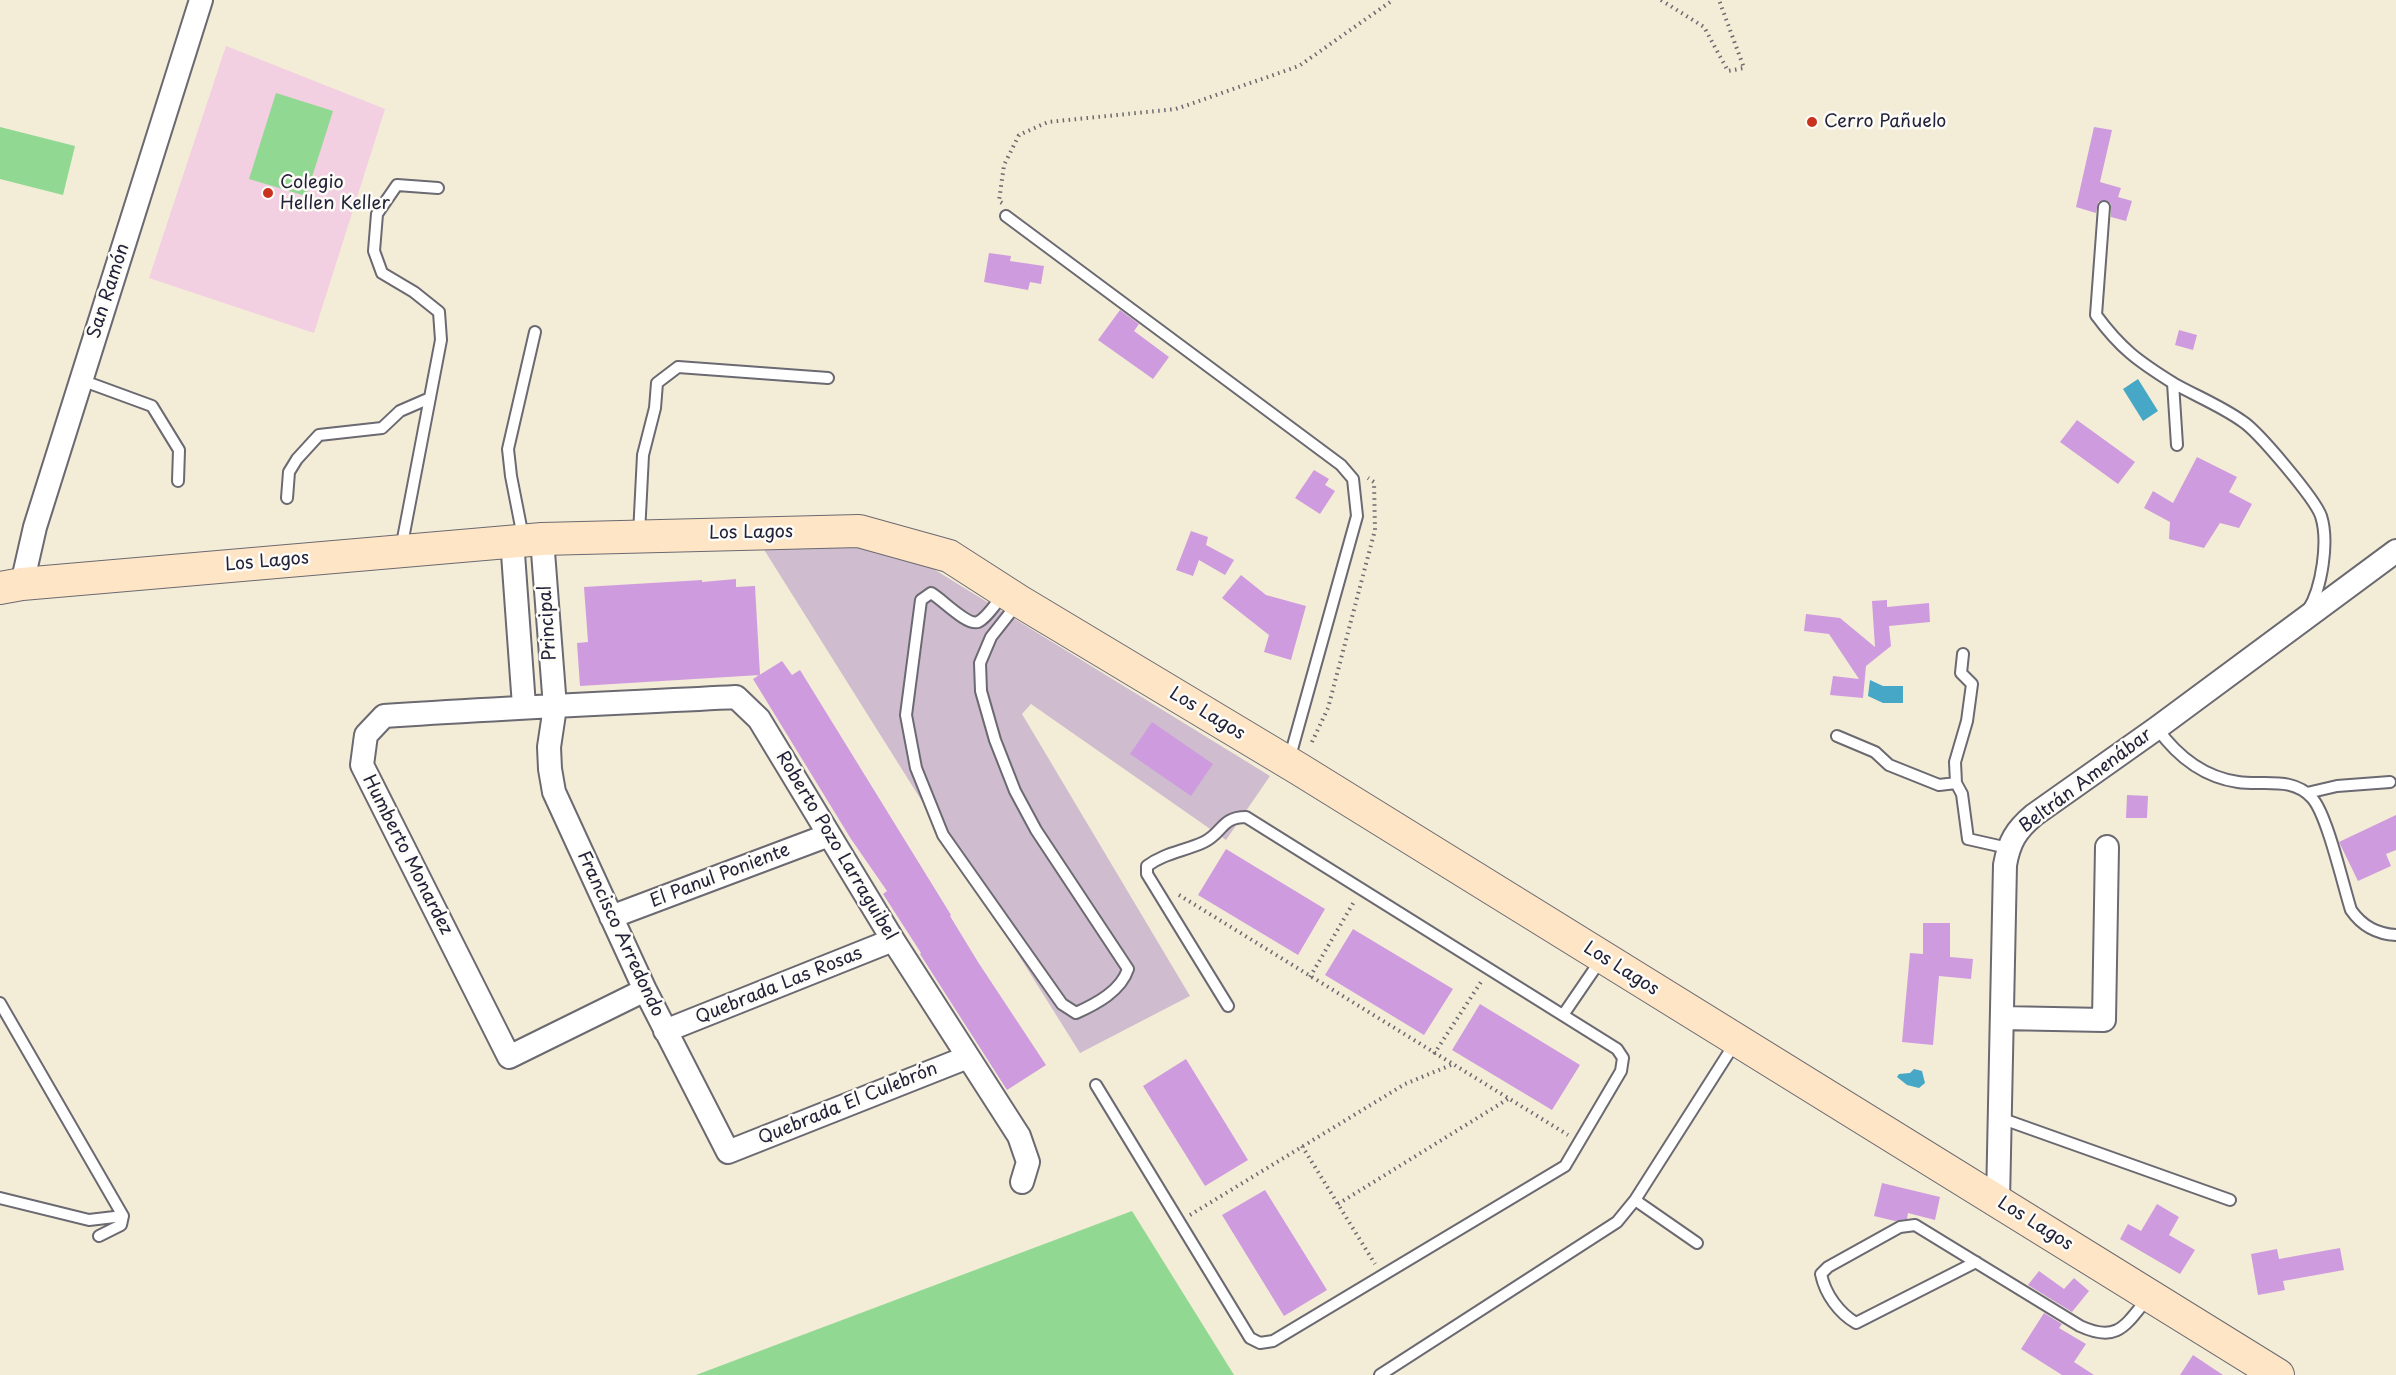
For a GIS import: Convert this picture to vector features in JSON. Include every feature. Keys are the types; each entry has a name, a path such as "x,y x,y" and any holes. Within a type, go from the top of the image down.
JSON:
{"main road":[{"name":"Los Lagos","path":"11,586 526,540 639,536 859,531 949,556 1012,597 1294,766 2278,1375"}],"street":[{"name":"San Ramón","path":"11,586 35,527 201,0"},
{"name":"Principal","path":"524,706 526,540"},
{"name":"Principal","path":"526,540 555,706"},
{"name":"Beltrán Amenábar","path":"1998,1201 2005,865 2008,848 2020,826 2396,551"},
{"name":"Roberto Pozo Larraguibel","path":"524,706 736,697 759,719 893,940 1019,1136 1028,1162 1022,1182"},
{"name":"Humberto Monardez","path":"524,706 384,716 366,735 362,765 509,1057 645,990"},
{"name":"Francisco Arredondo","path":"555,706 549,747 554,792 645,990 728,1152"},
{"name":"El Panul Poniente","path":"611,917 829,835"},
{"path":"2002,1018 2104,1020 2107,847"},
{"name":"Quebrada Las Rosas","path":"665,1031 893,940"},
{"name":"Quebrada El Culebrón","path":"728,1152 968,1057"}],"lane":[{"path":"401,550 441,340 439,312 414,292 382,273 374,251 377,214 397,185 438,188"},
{"path":"2104,207 2096,315 2114,339 2137,361 2243,421 2256,433 2318,510 2323,532 2322,569 2310,607 2295,627"},
{"path":"1007,212 1341,465 1353,479 1357,516 1294,766"},
{"path":"526,540 511,476 508,449 536,332"},
{"path":"639,536 643,455 655,408 657,383 678,368 828,378"},
{"path":"81,380 152,406 179,450 178,481"},
{"path":"2173,383 2177,445"},
{"path":"287,498 289,472 297,459 319,435 382,428 400,411 430,398"},
{"path":"931,593 972,623 979,621 1012,597 980,663 981,691 995,740 1015,791 1036,830 1128,969 1124,981 1094,1005 1076,1013 1062,1004 943,836 916,768 909,736 906,715 921,600 931,593"},
{"path":"1963,654 1961,673 1972,684 1967,721 1955,762 1956,783 1962,794 1968,839 2008,848"},
{"path":"2157,728 2176,752 2187,761 2213,775 2240,783 2289,784 2307,793 2321,813 2351,910 2356,918 2372,930 2396,935"},
{"path":"1838,736 1875,752 1889,765 1939,785 1956,783"},
{"path":"2307,793 2346,785 2390,782"},
{"path":"1096,1085 1250,1338 1260,1343 1273,1341 1564,1166 1621,1071 1623,1058 1617,1049 1246,816 1227,820 1215,835 1205,842 1157,859 1147,866 1147,874 1228,1006"},
{"path":"1563,1015 1603,957"},
{"path":"0,1003 123,1216 122,1225 99,1236"},
{"path":"1380,1375 1617,1222 1635,1200 1737,1040"},
{"path":"2000,1118 2230,1200"},
{"path":"0,1198 89,1220 123,1216"},
{"path":"1635,1200 1697,1243"},
{"path":"1976,1263 1856,1323 1844,1316 1824,1286 1821,1274 1827,1267 1900,1227 1915,1225 2080,1326 2097,1334 2123,1329 2150,1295"}],"path":[{"path":"1007,212 999,201 1004,165 1018,135 1048,122 1176,109 1299,66 1393,0"},
{"path":"1660,0 1704,27 1728,71 1744,68 1719,0"},
{"path":"1294,766 1328,708 1375,530 1374,482 1365,475"},
{"path":"1310,977 1362,889"},
{"path":"1161,898 1174,892 1450,1065 1579,1142"},
{"path":"1434,1054 1490,969"},
{"path":"1179,1221 1405,1084 1450,1065"},
{"path":"1338,1204 1508,1099"},
{"path":"1302,1146 1382,1275"}],"shaded area":[{"name":"Colegio Hellen Keller","path":"226,46 385,109 314,333 149,278"},
{"path":"855,544 914,557 1270,776 1226,840 1031,704 1022,714 1190,996 1080,1053 763,548"}],"green space":[{"path":"276,93 333,111 306,196 249,179"},
{"path":"0,127 75,146 63,195 0,179"},
{"path":"1132,1211 1234,1375 696,1375"}],"water":[{"path":"2138,379 2158,411 2143,421 2123,389"},
{"path":"1870,680 1883,686 1903,686 1903,703 1883,703 1868,696"},
{"path":"1914,1069 1922,1071 1925,1083 1919,1088 1907,1085 1897,1077 1899,1074 1910,1073"}],"building":[{"path":"2094,127 2112,130 2100,182 2121,188 2118,197 2132,201 2126,221 2111,217 2111,204 2105,200 2098,202 2096,213 2076,207"},
{"path":"989,253 1011,256 1010,261 1044,266 1041,284 1030,282 1028,290 984,282"},
{"path":"1120,310 1139,324 1134,331 1169,357 1153,379 1098,340"},
{"path":"2179,330 2197,335 2193,350 2175,345"},
{"path":"2077,420 2135,462 2118,484 2060,442"},
{"path":"2197,457 2237,477 2229,492 2252,504 2239,528 2220,523 2204,548 2169,539 2170,522 2144,508 2153,491 2173,503"},
{"path":"1314,470 1329,479 1325,485 1335,491 1320,514 1295,498"},
{"path":"1191,531 1208,537 1206,545 1234,560 1225,575 1199,560 1193,576 1176,570"},
{"path":"1241,575 1266,595 1306,606 1291,660 1264,652 1269,635 1222,598"},
{"path":"736,579 736,587 755,586 760,675 580,686 577,643 588,642 584,587"},
{"path":"1887,600 1887,607 1929,603 1930,622 1889,626 1891,646 1866,666 1863,698 1830,695 1833,676 1859,679 1829,634 1804,631 1806,614 1840,618 1875,647 1872,601"},
{"path":"782,661 792,675 800,670 978,962 1046,1065 1007,1090 883,894 887,891 851,839 753,679"},
{"path":"1152,722 1213,764 1191,796 1130,754"},
{"path":"2127,795 2148,796 2147,818 2126,818"},
{"path":"2396,815 2396,850 2386,854 2391,866 2358,881 2339,842"},
{"path":"1226,849 1325,909 1298,955 1198,895"},
{"path":"1923,923 1950,923 1950,957 1973,959 1971,979 1939,976 1933,1045 1902,1042 1910,953 1923,954"},
{"path":"1353,929 1453,989 1424,1035 1325,975"},
{"path":"1480,1004 1580,1065 1552,1110 1452,1050"},
{"path":"1186,1059 1248,1160 1205,1186 1143,1086"},
{"path":"1882,1183 1940,1197 1935,1220 1908,1213 1907,1219 1895,1221 1874,1216"},
{"path":"1265,1190 1327,1290 1284,1316 1222,1215"},
{"path":"2157,1204 2179,1217 2169,1235 2195,1250 2180,1274 2120,1239 2128,1224 2141,1231"},
{"path":"2340,1248 2344,1270 2283,1281 2285,1290 2258,1295 2251,1254 2277,1249 2279,1259"},
{"path":"2039,1271 2064,1289 2074,1278 2089,1291 2072,1312 2028,1285"},
{"path":"2044,1313 2062,1324 2059,1328 2086,1344 2074,1362 2094,1375 2062,1375 2021,1349"},
{"path":"2193,1355 2223,1375 2180,1375"}],"place":[{"name":"Cerro Pañuelo","path":"1812,122"},
{"name":"Colegio Hellen Keller","path":"268,193"}]}
